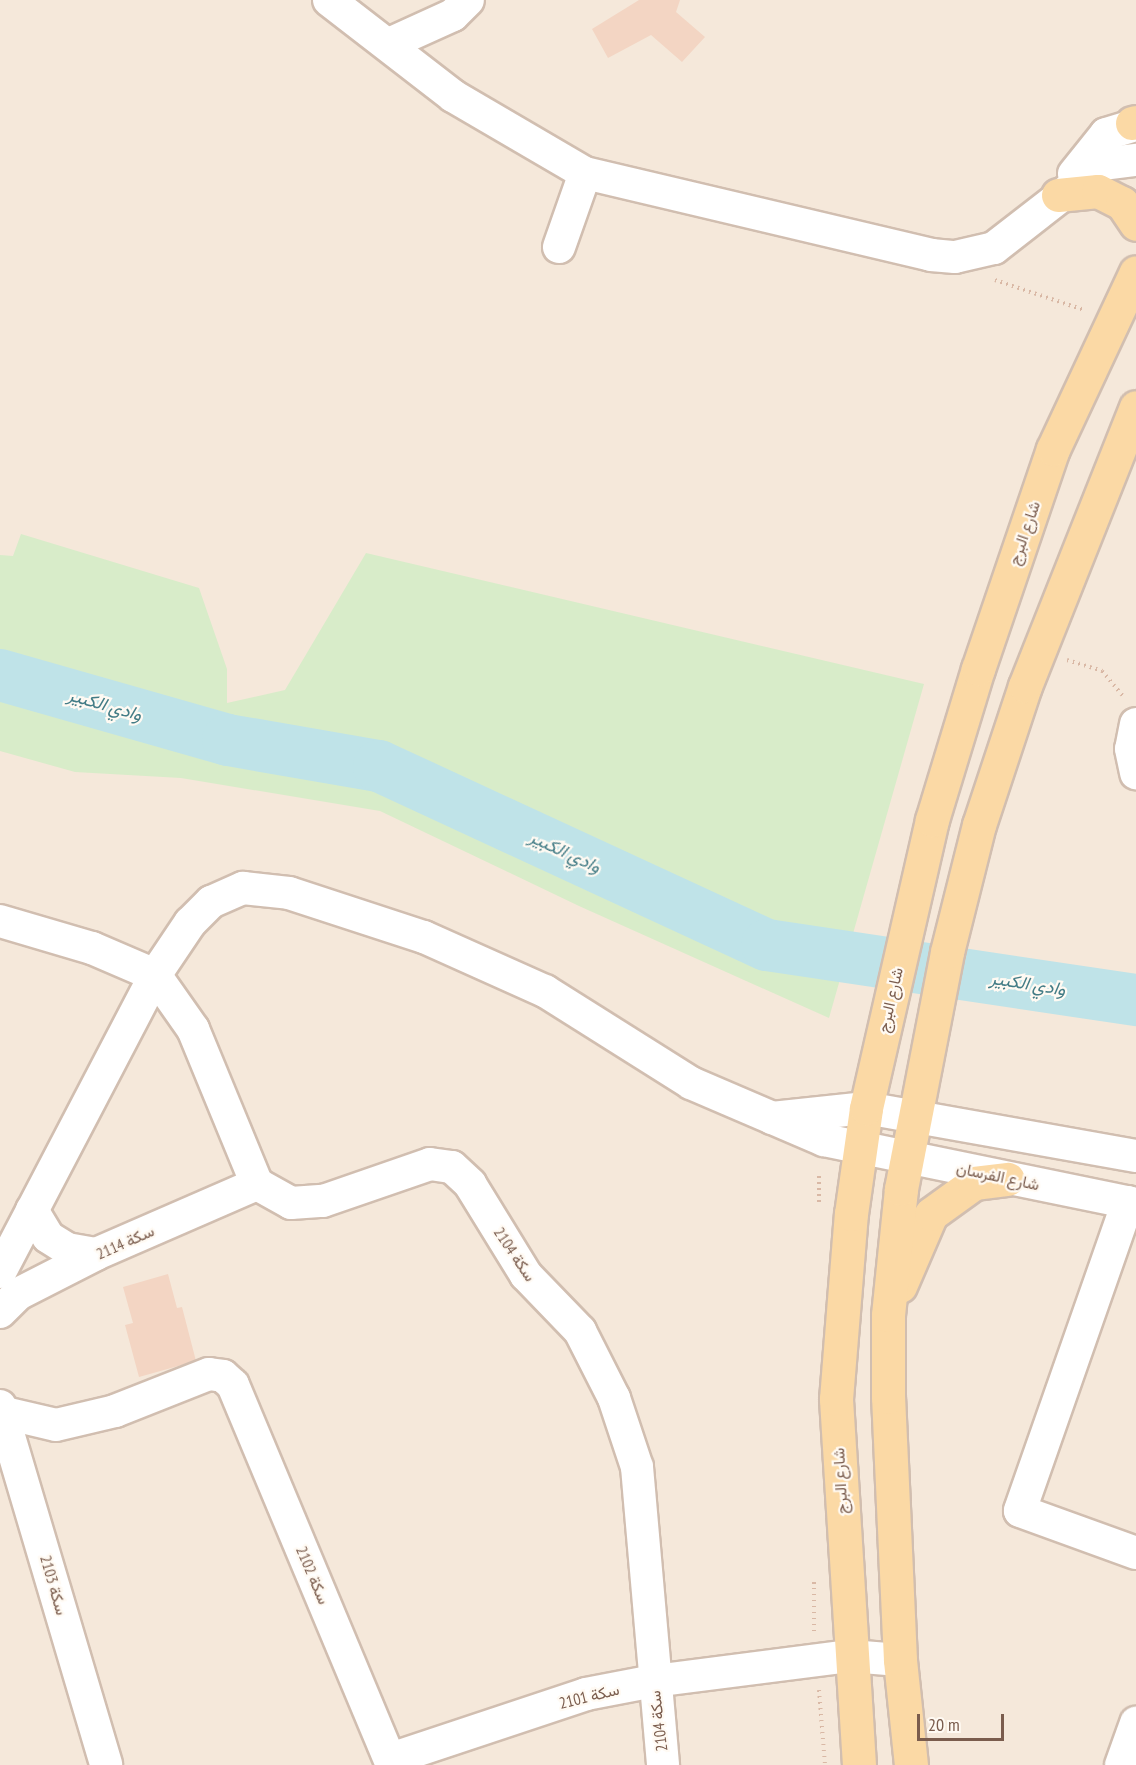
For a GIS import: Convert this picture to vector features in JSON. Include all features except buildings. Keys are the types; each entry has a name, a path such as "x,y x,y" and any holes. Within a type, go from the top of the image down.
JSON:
{"main road":[{"path":"1058,195 1098,191 1122,203 1136,224"},
{"name":"شارع البرج","path":"859,1765 850,1656 836,1399 859,1147 866,1108 932,820 978,669 1053,448 1111,319 1136,272"},
{"path":"911,1765 900,1660 888,1315 908,1158 947,951 979,825 1025,686 1128,433 1136,407"},
{"path":"888,1315 931,1215 974,1183 1008,1179"}],"street":[{"path":"329,0 359,11 389,44 453,96 585,173 931,255 972,255 994,248 1058,195 1102,164 1136,159"},
{"path":"389,44 453,15 468,0"},
{"path":"1058,195 1106,135 1135,124"},
{"path":"559,247 585,173"},
{"path":"1133,714 1131,749 1136,773"},
{"name":"شارع الفرسان","path":"0,1272 155,975 190,923 211,902 243,888 289,893 424,937 535,987 692,1083 824,1140 1132,1203"},
{"path":"0,921 92,948 155,975 193,1029 257,1184"},
{"path":"771,1118 866,1108 916,1114 1136,1156"},
{"name":"سكة 2104","path":"257,1184 291,1203 323,1201 430,1164 452,1167 470,1184 526,1275 580,1331 614,1398 637,1467 663,1765"},
{"name":"سكة 2114","path":"0,1312 18,1294 96,1254 257,1184"},
{"path":"1132,1203 1020,1511 1136,1553"},
{"path":"32,1210 48,1237 67,1249 96,1254"},
{"name":"سكة 2102","path":"3,1410 56,1425 116,1411 209,1374 223,1376 233,1385 392,1762"},
{"name":"سكة 2103","path":"3,1410 106,1765"},
{"name":"سكة 2101","path":"392,1762 586,1694 654,1681 850,1656 900,1660"},
{"path":"1121,1765 1136,1723"}],"path":[{"path":"972,255 996,281 1111,319"},
{"path":"1059,669 1062,658 1102,672 1133,714"}],"shaded area":[{"path":"0,0 1136,0 1136,1765 0,1765"}],"green space":[{"path":"21,534 199,588 227,669 227,703 285,690 366,553 924,684 829,1018 579,906 380,811 181,778 75,772 0,751 0,555 13,556"}],"waterway":[{"name":"وادي الكبير","path":"0,675 228,740 379,766 767,945 1136,1000"}]}
